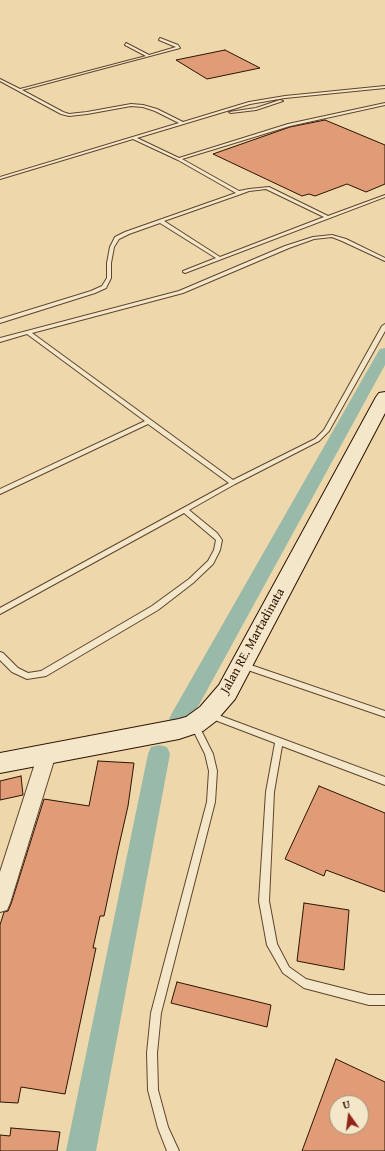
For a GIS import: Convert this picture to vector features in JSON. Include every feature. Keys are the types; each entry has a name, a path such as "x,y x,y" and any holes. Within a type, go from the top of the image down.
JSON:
{"main road":[{"name":"Jalan RE. Martadinata","path":"201,719 227,692 385,397"},
{"path":"0,763 179,729 201,719"}],"street":[{"path":"0,903 47,754"}],"lane":[{"path":"20,90 178,48 177,46 160,39"},
{"path":"126,44 149,56"},
{"path":"0,80 62,113 69,115 79,115 131,105 143,106 156,110 183,123"},
{"path":"0,178 256,102 289,97 385,88"},
{"path":"217,113 256,109 289,97"},
{"path":"179,159 289,125 385,104"},
{"path":"134,138 179,159 239,193"},
{"path":"0,321 93,292 104,287 109,278 109,264 112,247 117,238 239,193 267,188 327,217"},
{"path":"185,272 385,196"},
{"path":"161,221 219,258"},
{"path":"0,340 180,292 287,247 313,238 332,236 344,240 385,260"},
{"path":"0,611 233,483 308,446 317,440 326,431 385,326"},
{"path":"29,333 233,483"},
{"path":"0,492 149,421"},
{"path":"0,655 15,670 27,676 43,674 155,608 191,581 210,562 217,550 219,540 185,510"},
{"path":"242,665 385,714"},
{"path":"173,1151 163,1128 153,1090 152,1053 156,1013 211,802 213,772 201,719 279,741 385,781"},
{"path":"279,741 270,792 264,901 272,945 286,970 304,983 368,1000 385,1000"}],"building":[{"path":"225,50 260,68 207,79 176,60"},
{"path":"325,120 385,145 385,184 366,192 347,184 315,196 309,194 302,196 213,154 290,127"},
{"path":"98,761 134,763 128,806 104,916 100,916 93,948 96,948 65,1094 21,1087 18,1103 0,1102 0,925 4,912 8,911 11,904 44,799 89,806"},
{"path":"21,776 23,795 0,800 0,781"},
{"path":"319,786 385,813 385,892 326,870 324,876 285,859"},
{"path":"304,903 349,910 344,970 297,961"},
{"path":"177,982 271,1005 267,1027 171,1003"},
{"path":"336,1059 385,1082 385,1151 302,1151"},
{"path":"11,1128 60,1132 57,1151 0,1151 0,1135 10,1136"}],"waterway":[{"path":"180,719 385,352"},
{"path":"81,1151 159,754"}]}
